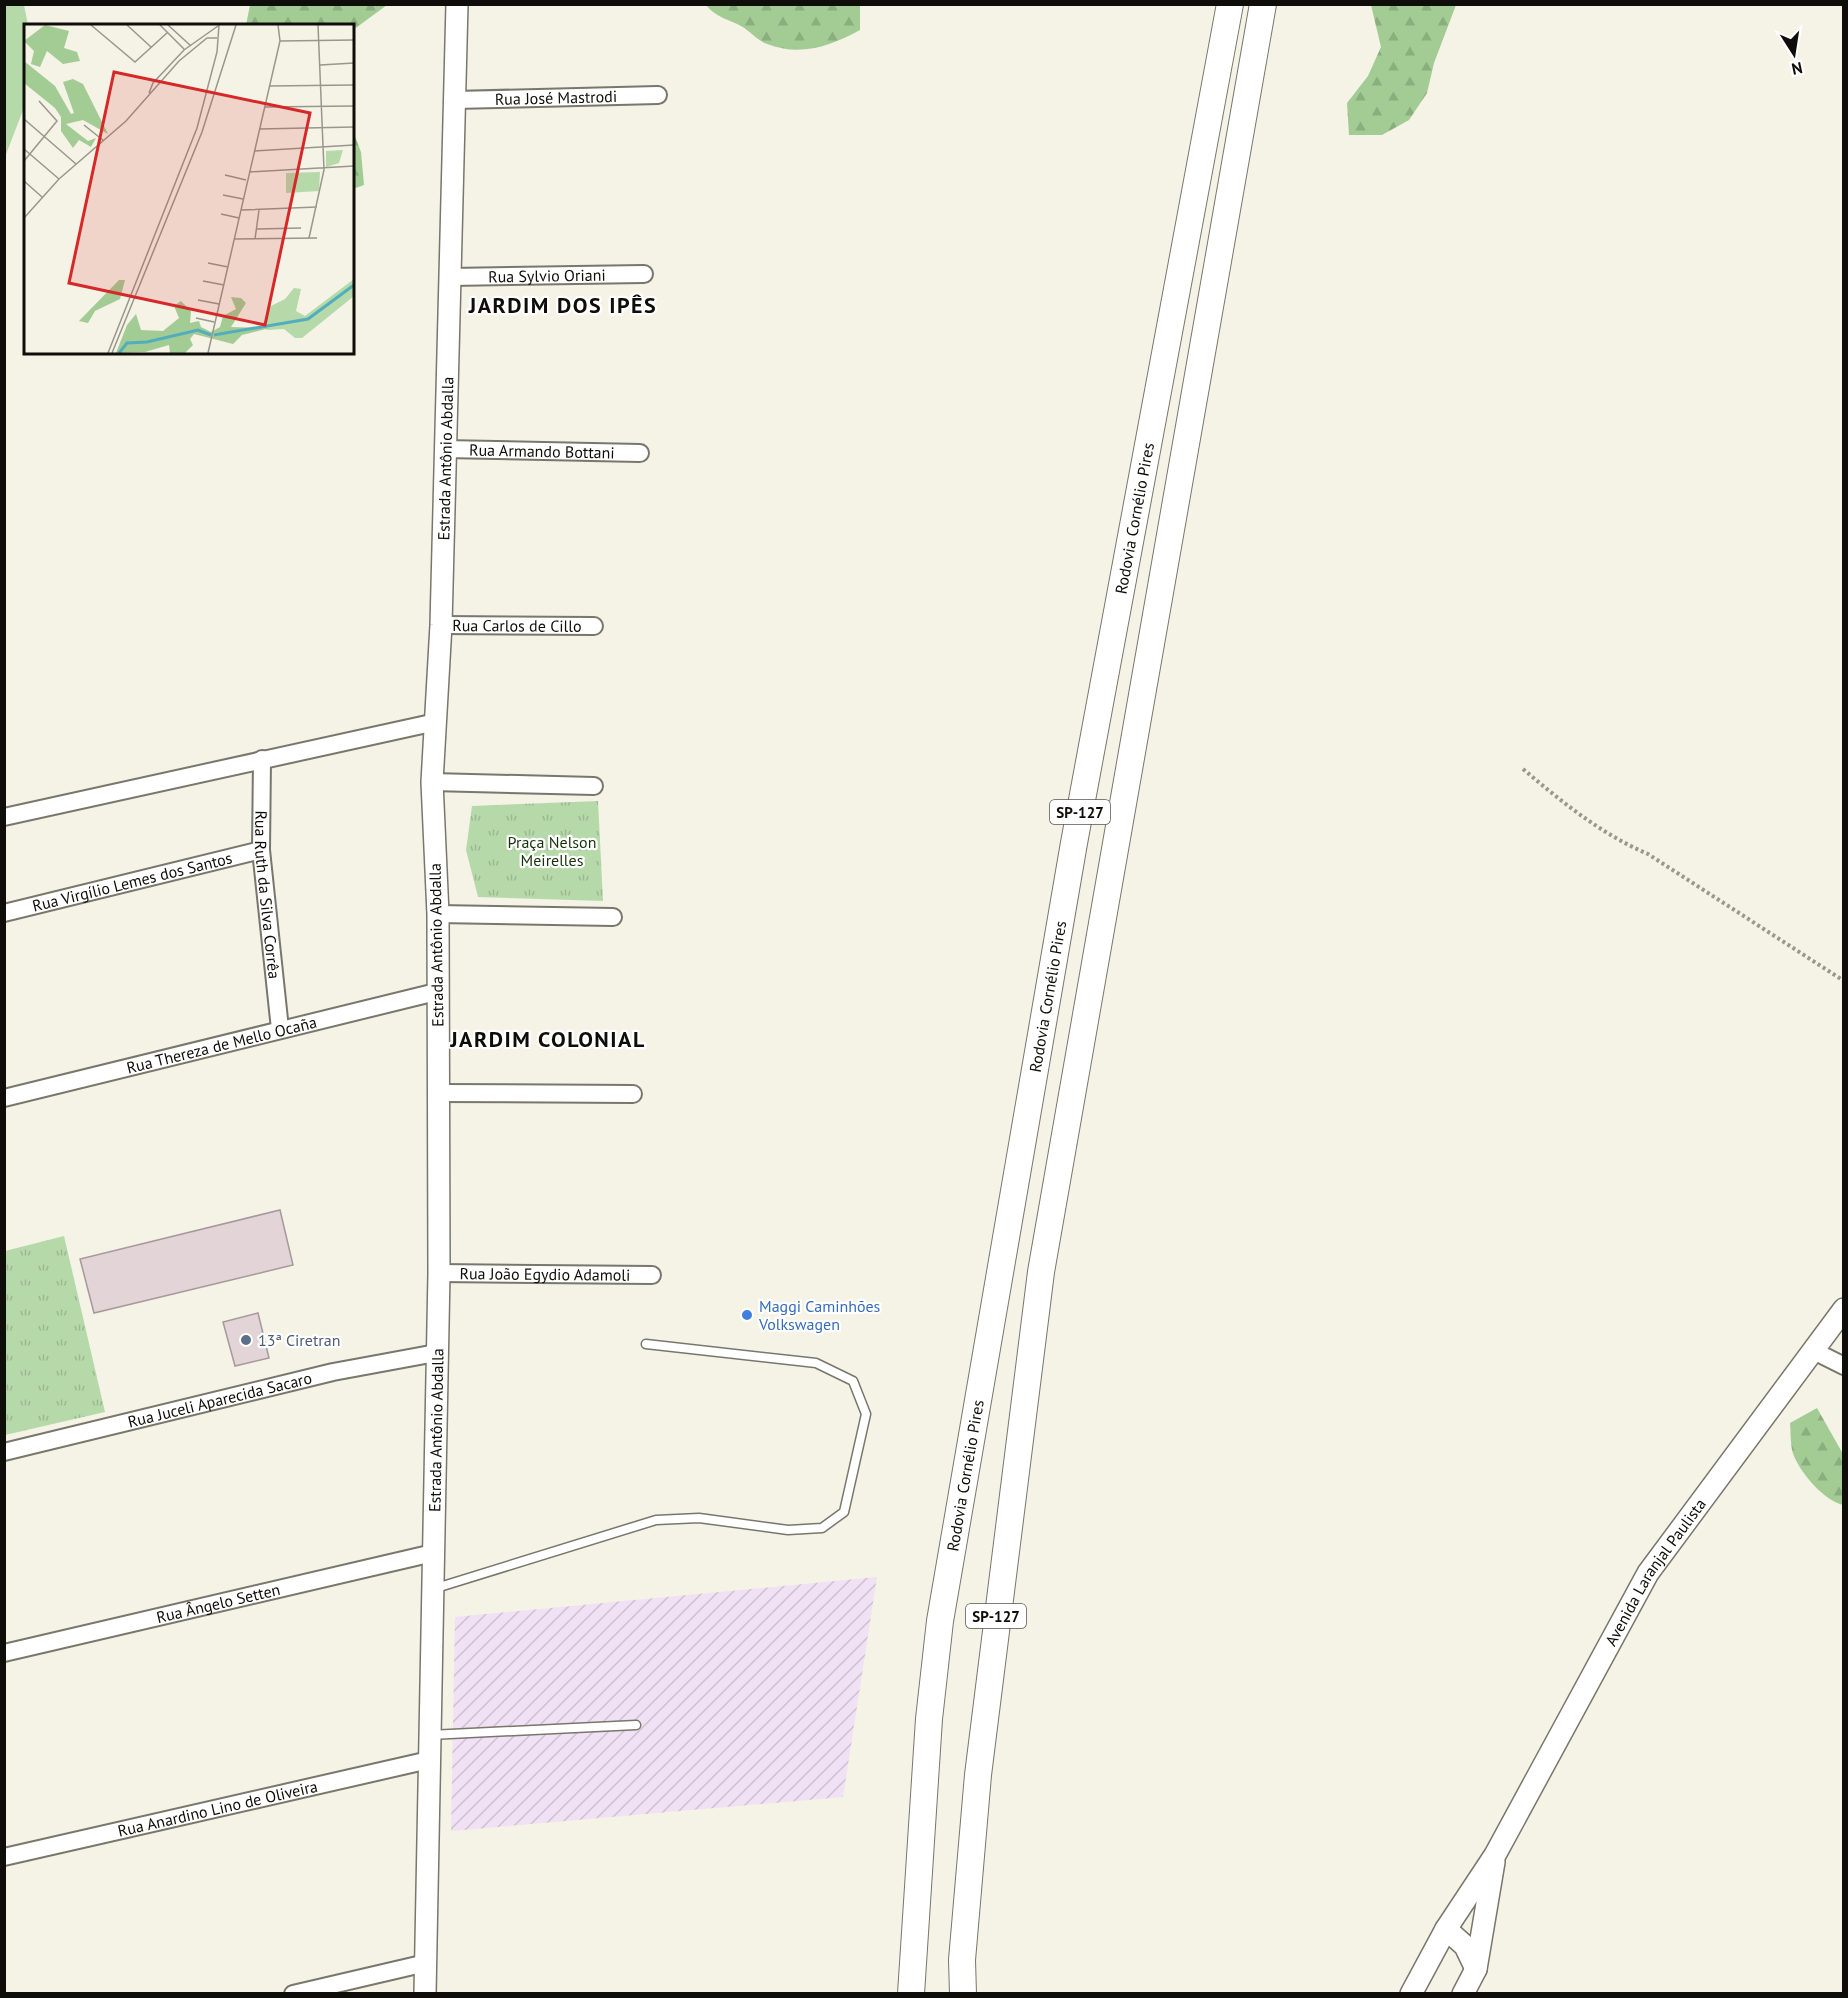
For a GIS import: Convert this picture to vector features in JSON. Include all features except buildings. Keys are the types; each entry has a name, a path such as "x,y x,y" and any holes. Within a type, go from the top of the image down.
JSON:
{"main road":[{"name":"Rodovia Cornélio Pires","path":"911,1994 929,1719 940,1621 1072,855 1230,4"},
{"name":"SP-127","path":"963,1994 962,1960 979,1763 1041,1272 1263,4"}],"street":[{"name":"Estrada Antônio Abdalla","path":"425,1994 439,1273 436,992 438,914 432,782 441,625 444,449 452,277 457,4"},
{"name":"Rua José Mastrodi","path":"454,100 658,95"},
{"name":"Rua Sylvio Oriani","path":"452,277 644,274"},
{"name":"Rua Armando Bottani","path":"444,449 640,453"},
{"name":"Rua Carlos de Cillo","path":"441,625 594,626"},
{"path":"4,817 436,722"},
{"name":"Rua Ruth da Silva Corrêa","path":"262,759 261,850 280,1029"},
{"path":"432,782 594,786"},
{"name":"Rua Virgílio Lemes dos Santos","path":"4,913 261,850"},
{"path":"438,914 613,917"},
{"name":"Rua Thereza de Mello Ocaña","path":"4,1098 436,992"},
{"path":"438,1093 633,1094"},
{"name":"Rua João Egydio Adamoli","path":"439,1273 652,1275"},
{"name":"Avenida Laranjal Paulista","path":"1411,1994 1446,1929 1495,1855 1648,1573 1844,1309"},
{"path":"1812,1350 1844,1366"},
{"name":"Rua Juceli Aparecida Sacaro","path":"4,1452 333,1372 436,1353"},
{"name":"Rua Ângelo Setten","path":"4,1653 433,1553"},
{"name":"Rua Anardino Lino de Oliveira","path":"4,1857 429,1760"},
{"name":"Avenida Laranjal Paulista","path":"1463,1994 1476,1969 1495,1855"},
{"path":"1446,1929 1465,1946 1476,1969"},
{"path":"293,1994 426,1963"}],"lane":[{"path":"432,1589 656,1520 699,1518 788,1530 822,1528 844,1512 866,1414 853,1381 816,1363 646,1344"},
{"path":"430,1735 636,1725"}],"path":[{"path":"1523,769 1557,798 1620,842 1648,854 1844,981"}],"shaded area":[{"path":"877,1577 843,1797 451,1831 455,1617"}],"green space":[{"path":"5,4 24,5 28,24 24,24 24,108 5,157"},
{"path":"250,4 387,5 354,29 354,24 246,24"},
{"path":"706,5 860,5 860,30 827,45 791,50 764,43"},
{"path":"1371,5 1456,5 1434,63 1427,93 1409,120 1382,135 1349,135 1347,103 1368,76 1381,47"},
{"path":"354,134 361,152 364,185 354,189"},
{"name":"Praça Nelson Meirelles","path":"598,801 603,901 478,897 466,850 472,806"},
{"path":"64,1236 105,1412 5,1435 5,1251"},
{"path":"1817,1408 1843,1454 1843,1505 1828,1498 1814,1486 1802,1471 1793,1452 1790,1423"}],"place":[{"name":"Maggi Caminhões Volkswagen","path":"747,1315"},
{"name":"13ª Ciretran","path":"246,1340"}],"district":[{"name":"JARDIM DOS IPÊS","path":"563,305"},
{"name":"JARDIM COLONIAL","path":"548,1039"}]}
